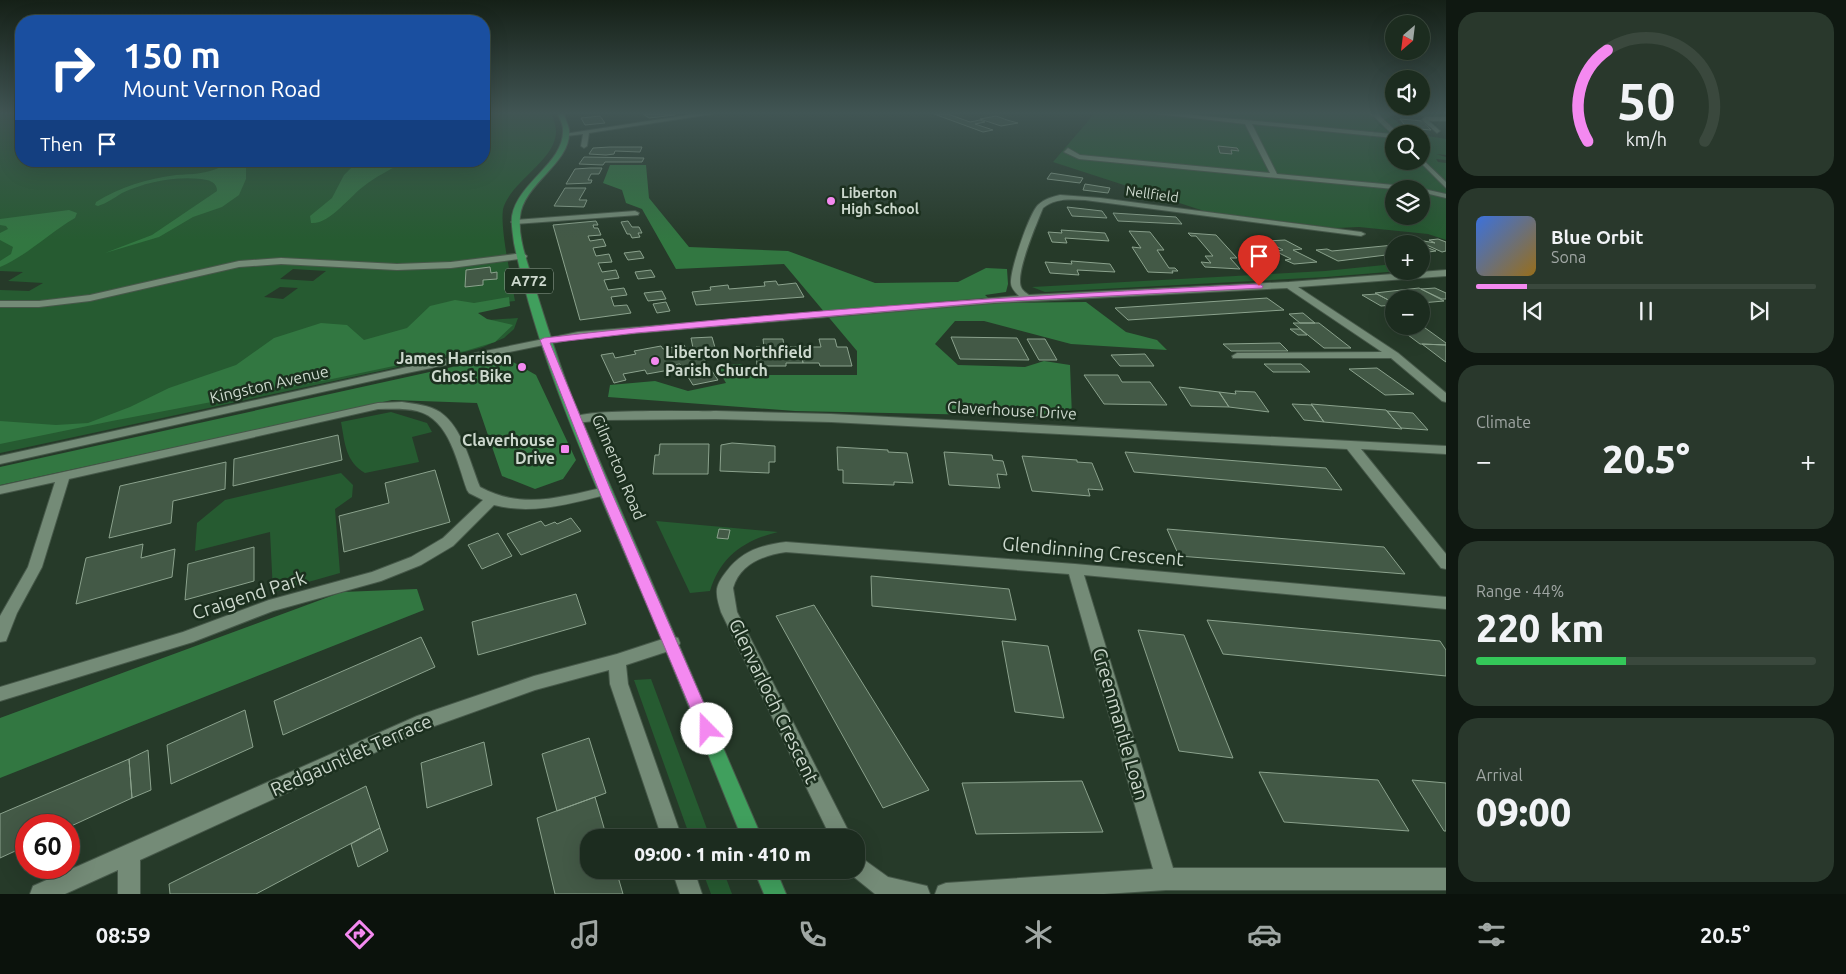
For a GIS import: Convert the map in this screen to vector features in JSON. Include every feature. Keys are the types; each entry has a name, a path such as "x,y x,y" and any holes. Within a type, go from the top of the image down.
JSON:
{"main road":[{"name":"Gilmerton Road","path":"558,156 523,196 516,213 515,222 544,340 605,491 672,644 748,829"},
{"path":"769,879 775,894"}],"street":[{"path":"1074,156 1385,186"},
{"path":"1264,156 1274,175"},
{"path":"1430,169 1446,186"},
{"path":"1430,192 1446,196"},
{"name":"Nellfield","path":"1026,298 1016,286 1014,279 1022,253 1040,208 1044,204 1058,199 1100,200 1361,234"},
{"path":"515,222 635,213"},
{"path":"0,304 40,304 90,298 239,264 281,261 397,267 451,265 523,256"},
{"name":"Kingston Avenue","path":"0,460 544,340 578,335 1026,298 1444,275"},
{"path":"1289,285 1394,355 1446,398"},
{"path":"1238,356 1394,355"},
{"path":"0,490 378,406 403,404 426,408 442,418 450,430 474,490 492,499 511,505 532,504 605,491"},
{"name":"Claverhouse Drive","path":"576,419 603,416 716,414 831,418 1446,450"},
{"path":"1350,444 1446,564"},
{"path":"0,636 9,613 35,567 64,475"},
{"name":"Craigend Park","path":"0,694 187,637 268,606 376,577 416,561 448,542 492,499"},
{"name":"Glendinning Crescent","path":"740,564 751,555 765,549 786,547 1075,570 1446,604"},
{"name":"Glenvarloch Crescent","path":"740,564 730,577 725,588 729,612 838,829"},
{"name":"Greenmantle Loan","path":"1075,570 1166,879"},
{"name":"Redgauntlet Terrace","path":"41,894 423,722 534,684 672,644"},
{"path":"617,661 619,684 669,829"},
{"path":"129,854 129,894"},
{"path":"865,873 883,887 918,894"},
{"path":"686,879 691,894"},
{"path":"946,894 1166,879 1446,879"}],"green space":[{"path":"0,156 15,156 15,167 490,167 490,156 546,156 510,194 504,206 504,237 515,301 472,306 473,321 518,318 514,329 504,338 483,347 454,355 0,453 0,290 29,291 43,283 8,281 23,272 0,271","holes":["293,269 326,271 313,281 280,279","280,287 298,288 283,299 264,297"]},
{"path":"1058,156 1385,156 1385,170 1430,170 1430,156 1446,157 1446,160 1436,159 1438,162 1446,163 1446,240 1428,234 1359,227 1336,228 1204,211 1053,162"},
{"path":"610,165 646,165 649,198 689,247 788,251 875,283 958,282 986,268 1007,269 1008,284 1006,292 985,295 994,303 1086,302 1126,332 1157,340 1167,350 1071,344 984,321 955,321 935,344 958,365 1025,367 1044,361 1070,365 1072,417 795,411 608,397 610,385 655,381 688,391 726,383 716,366 741,364 762,375 857,375 857,351 784,264 676,269 642,209 626,203 622,190 603,183"},
{"path":"221,167 246,167 246,179 239,195 222,207 193,217 159,237 105,253 152,235 217,191 217,188 212,182 204,179 171,179 131,189 98,206 95,205 96,202 115,192 145,181"},
{"path":"352,167 394,167 369,182 332,215 318,222 311,223 310,216 332,198 344,175"},
{"path":"69,210 77,213 75,218 20,256 0,267 0,261 11,254 13,247 0,240 0,233 8,229 6,226 0,225 0,219"},
{"path":"1385,265 1385,272 1326,277 1045,292 1032,287 1325,271"},
{"path":"509,297 510,306 478,313 487,319 513,325 495,342 465,351 0,444 0,421 56,425 88,423 130,407 169,388 236,365 274,338 321,323 347,325 364,340 407,328 430,306 455,300 474,303"},
{"path":"475,362 513,362 536,375 576,460 563,479 535,489 502,476 477,403 392,400 0,485 0,467"},
{"path":"391,412 427,423 432,432 412,437 419,462 365,473 353,463 347,451 341,422"},
{"path":"341,473 353,485 352,497 335,509 340,573 273,592 270,532 195,551 197,523 225,500"},
{"path":"656,521 778,532 754,540 735,552 720,569 710,591 690,593"},
{"path":"417,589 424,610 0,778 0,718 342,592"},
{"path":"651,679 707,829 687,829 634,680"},
{"path":"705,879 726,879 732,894 711,894"}],"building":[{"path":"584,157 644,158 642,162 605,162 603,165 579,164"},
{"path":"602,168 599,174 591,174 588,180 592,180 591,183 566,184 575,169"},
{"path":"1051,173 1083,178 1080,183 1047,179"},
{"path":"1085,184 1110,188 1108,193 1083,190"},
{"path":"565,188 586,188 579,200 587,200 584,207 554,206"},
{"path":"1067,207 1102,211 1107,218 1072,216"},
{"path":"1113,213 1176,217 1182,224 1118,221"},
{"path":"596,221 598,225 593,225 594,228 598,228 601,235 588,236 590,241 603,239 606,246 593,248 596,256 609,254 612,262 598,263 602,272 616,270 619,278 604,280 608,290 624,288 627,295 611,297 614,306 627,305 631,313 580,320 553,225"},
{"path":"628,221 632,227 639,227 642,233 638,233 640,237 632,238 630,234 627,234 621,222"},
{"path":"1061,230 1105,233 1109,241 1065,238 1067,243 1052,242 1048,232 1062,233"},
{"path":"1129,231 1150,232 1164,250 1157,250 1169,268 1175,268 1178,271 1172,271 1173,273 1148,272 1132,247 1141,248"},
{"path":"1188,233 1216,235 1237,258 1230,258 1240,269 1205,267 1201,262 1211,263 1205,256 1213,256 1196,236 1191,236"},
{"path":"1438,239 1446,242 1446,251 1442,252 1430,247 1430,242 1435,243 1430,240"},
{"path":"1285,240 1302,249 1293,250 1317,262 1294,264 1285,260 1291,259 1275,251 1283,250 1267,241"},
{"path":"1385,246 1385,255 1338,261 1316,250 1327,249 1332,251"},
{"path":"640,251 644,258 628,260 624,253"},
{"path":"1071,261 1110,264 1115,272 1077,270 1079,275 1050,273 1045,262 1072,264"},
{"path":"490,267 491,273 497,272 497,279 483,280 483,285 465,287 466,270"},
{"path":"651,270 655,277 638,279 635,272"},
{"path":"776,281 778,285 796,283 804,297 696,305 692,292 711,290 710,287 728,285 729,289 765,286 764,282"},
{"path":"1419,288 1423,290 1401,290"},
{"path":"1435,288 1446,293 1446,299 1430,293 1430,290 1421,289"},
{"path":"662,291 666,299 648,301 644,293"},
{"path":"1385,292 1385,298 1375,293"},
{"path":"1377,294 1385,298 1385,306 1381,306 1362,295"},
{"path":"1430,294 1444,301 1430,302"},
{"path":"1267,298 1284,310 1128,320 1115,308"},
{"path":"666,302 670,311 657,313 653,304"},
{"path":"1303,313 1315,323 1300,323 1289,314"},
{"path":"1293,323 1319,323 1351,348 1324,348"},
{"path":"1290,329 1300,329 1307,335 1298,335"},
{"path":"1430,331 1446,343 1446,345 1420,344 1408,335 1430,335"},
{"name":"Liberton Northfield Parish Church","path":"712,337 716,351 708,352 712,358 704,359 718,380 693,385 680,364 673,365 675,369 647,374 645,370 623,374 626,380 614,383 601,355 613,353 615,358 636,354 634,351 661,346 663,349 684,345 686,349 693,348 691,338"},
{"path":"951,337 1017,338 1029,360 960,359"},
{"path":"763,339 783,339 784,347 800,347 803,363 786,363 786,366 757,366 756,347 764,347"},
{"path":"819,339 835,339 837,347 847,347 852,366 820,366 819,363 803,363 800,347 821,347"},
{"path":"1027,339 1045,339 1057,360 1039,360"},
{"path":"1280,343 1288,351 1231,351 1223,344"},
{"path":"1422,344 1446,345 1446,362 1443,360"},
{"path":"1145,354 1154,366 1120,366 1111,355"},
{"path":"1264,364 1301,364 1310,372 1273,372"},
{"path":"1377,368 1414,394 1385,395 1349,369"},
{"path":"1084,375 1118,375 1122,382 1150,382 1167,405 1104,404"},
{"path":"1179,387 1219,392 1229,407 1191,406"},
{"path":"1235,391 1255,392 1269,412 1229,407 1219,392 1236,394"},
{"path":"1292,404 1312,405 1324,422 1304,420"},
{"path":"1311,404 1386,410 1402,429 1324,422"},
{"path":"1387,411 1413,413 1428,430 1401,428"},
{"path":"338,435 342,460 233,486 234,459"},
{"path":"732,443 775,446 775,462 769,462 769,473 720,471 721,445"},
{"path":"660,444 709,444 708,474 653,474 655,455 659,455"},
{"path":"837,447 907,453 913,483 894,482 894,485 843,483 843,470 838,470"},
{"path":"944,452 992,455 993,460 1003,461 1007,475 997,474 1000,488 949,485"},
{"path":"1125,452 1326,468 1342,490 1134,472"},
{"path":"1022,456 1092,463 1103,490 1088,489 1090,496 1032,491"},
{"path":"226,462 225,489 173,501 171,523 109,538 120,486"},
{"path":"435,470 450,522 344,552 339,516 389,503 385,483"},
{"path":"571,518 581,531 521,555 507,534 541,521 545,526 555,522 557,524"},
{"path":"719,529 730,530 728,539 717,538"},
{"path":"1167,529 1384,547 1405,574 1179,556"},
{"path":"498,533 512,556 482,569 468,545"},
{"path":"143,544 141,558 175,549 172,577 76,604 86,558"},
{"path":"254,547 254,581 185,600 188,564"},
{"path":"871,576 1009,589 1016,620 872,606"},
{"path":"576,594 586,624 478,655 472,622"},
{"path":"814,605 929,790 883,808 776,616"},
{"path":"1207,620 1440,641 1446,650 1446,676 1223,654"},
{"path":"1138,630 1184,635 1233,758 1179,751"},
{"path":"421,637 435,667 283,735 274,701"},
{"path":"1002,641 1048,646 1064,718 1015,712"},
{"path":"245,710 253,747 171,784 167,745"},
{"path":"589,738 606,793 557,811 542,754"},
{"path":"484,742 492,785 427,808 421,763"},
{"path":"148,750 151,790 132,798 129,759"},
{"path":"129,759 132,798 80,822 80,814 15,814 15,851 0,858 0,814"},
{"path":"1259,772 1378,780 1409,831 1284,822"},
{"path":"1412,780 1446,783 1446,831 1444,831"},
{"path":"1082,781 1103,832 976,834 962,783"},
{"path":"366,786 380,828 256,894 170,894 169,884"},
{"path":"595,797 604,829 580,829 580,879 619,879 623,894 555,894 537,818"},
{"path":"380,828 388,851 358,867 351,844"}],"place":[{"name":"Liberton High School","path":"831,201"},
{"name":"Liberton Northfield Parish Church","path":"655,361"},
{"name":"James Harrison Ghost Bike","path":"522,367"},
{"name":"Claverhouse Drive","path":"565,449"}],"route":[{"path":"707,729 605,491 544,340 578,335 994,300 1259,286"}]}
